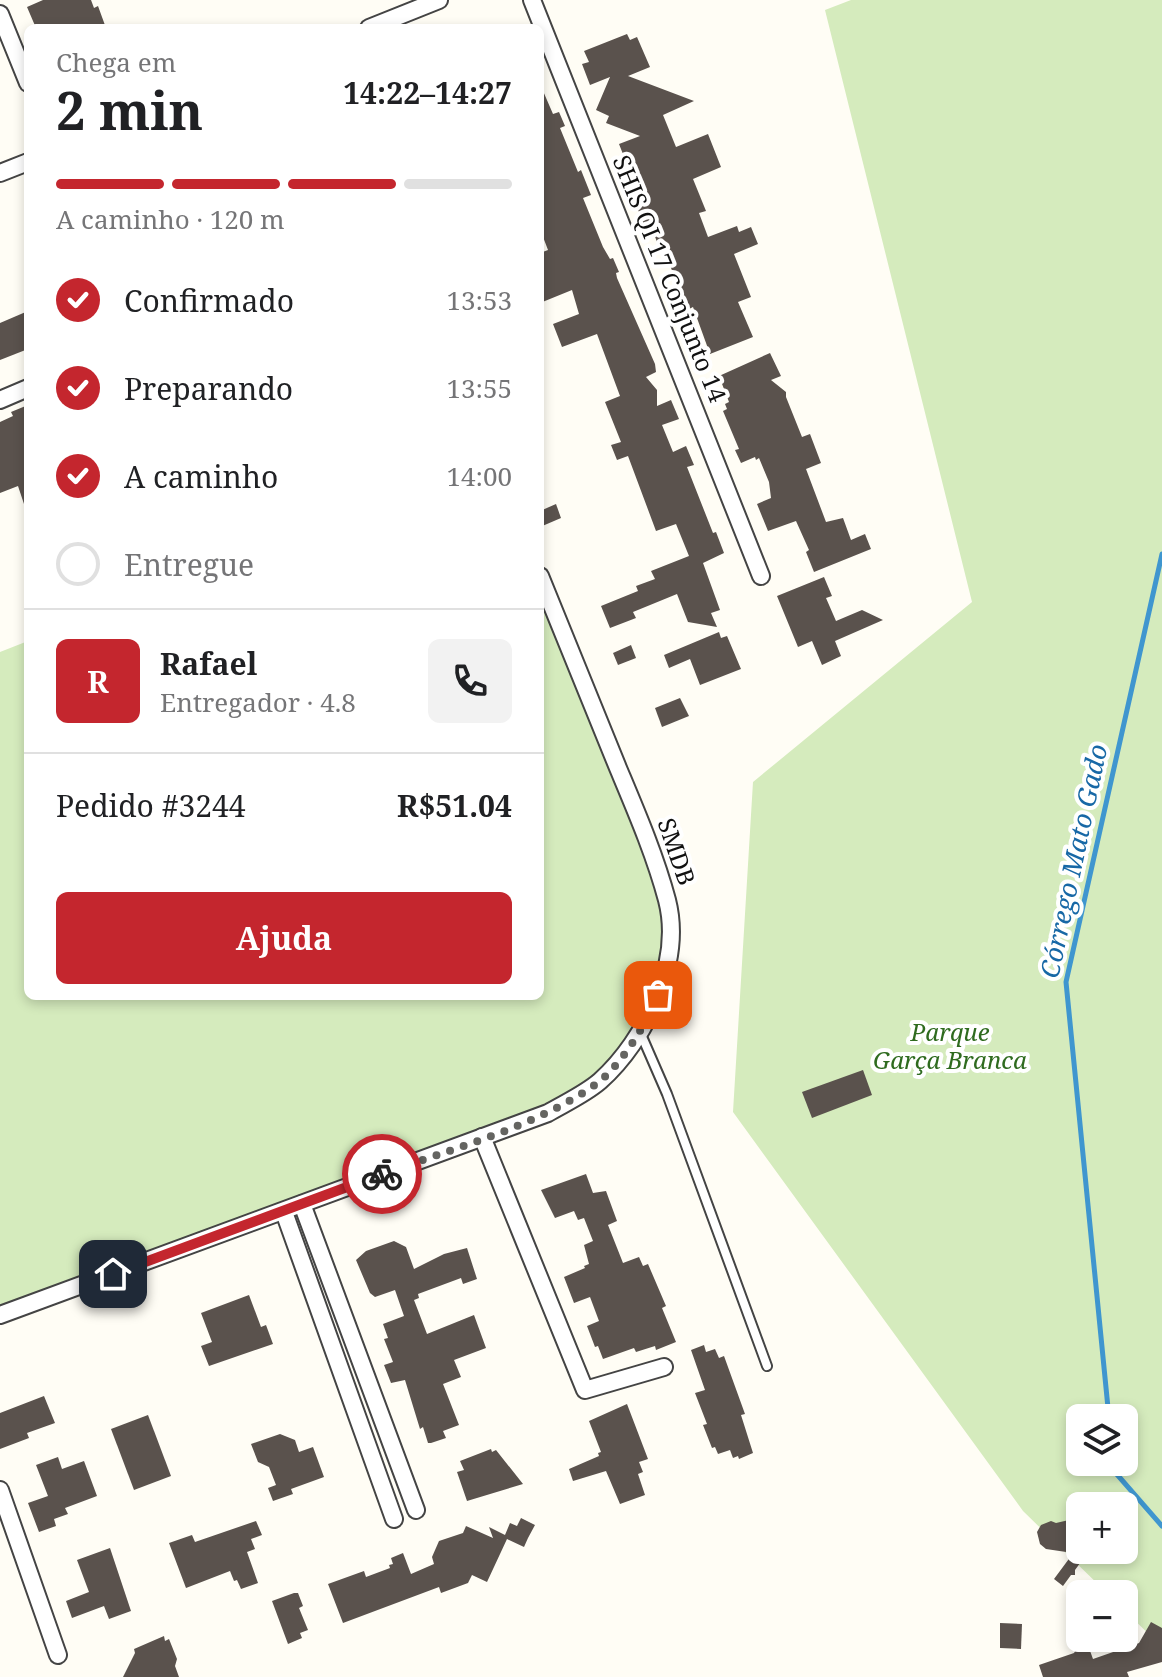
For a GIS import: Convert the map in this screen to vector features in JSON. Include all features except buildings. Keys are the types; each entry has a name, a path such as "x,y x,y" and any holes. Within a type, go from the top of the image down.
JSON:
{"street":[{"path":"379,24 439,0"},
{"name":"SHIS QI 17 Conjunto 14","path":"532,0 542,24"},
{"path":"0,14 24,73"},
{"name":"SHIS QI 17 Conjunto 14","path":"544,30 761,576"},
{"path":"0,173 24,164"},
{"path":"0,400 24,390"},
{"name":"SMDB","path":"0,1315 548,1113 597,1083 611,1070 650,1016 666,973 671,941 668,902 642,825 544,586"},
{"path":"482,1137 585,1390 664,1367"},
{"path":"302,1204 416,1510"},
{"path":"284,1212 394,1519"},
{"path":"0,1490 58,1655"}],"lane":[{"path":"639,1031 667,1094 767,1366"}],"green space":[{"name":"Parque Garça Branca","path":"851,0 1162,0 1162,1647 1138,1624 1138,1580 1094,1580 1077,1564 1138,1564 1138,1492 1066,1492 1066,1553 1023,1511 733,1112 753,782 972,602 825,10"},
{"path":"544,589 668,902 666,973 611,1070 548,1113 0,1316 0,652 24,643 24,1000 544,1000"}],"waterway":[{"name":"Córrego Mato Gado","path":"1108,1404 1066,982 1162,554"},
{"name":"Córrego Mato Gado","path":"1118,1476 1162,1526"}],"way so far":[{"path":"382,1174 548,1113 597,1083 611,1070 650,1016 658,995"}],"route":[{"path":"113,1274 382,1174"}]}
